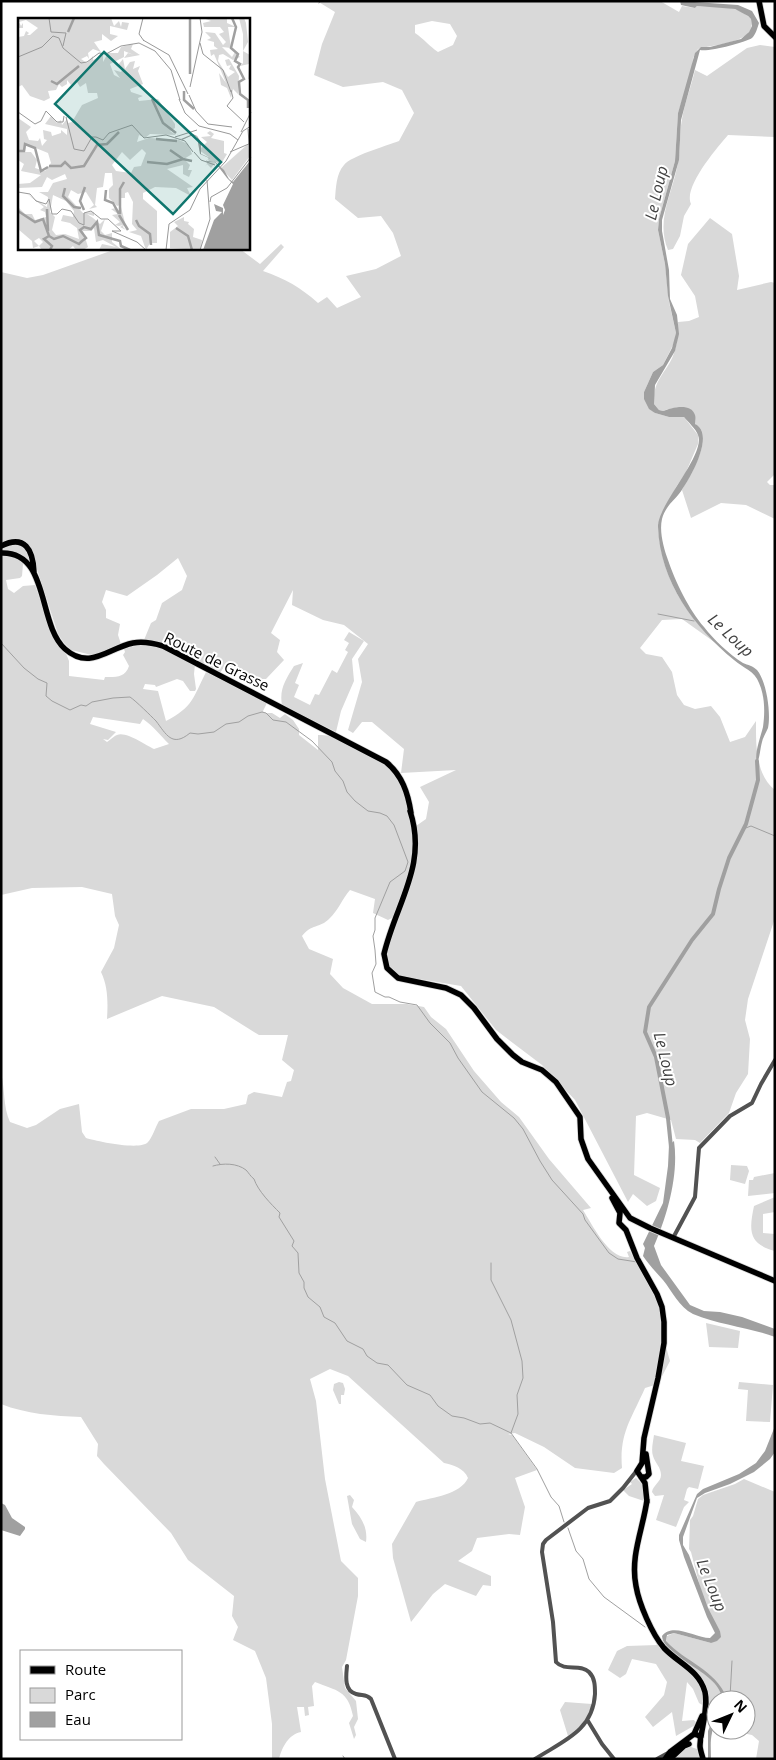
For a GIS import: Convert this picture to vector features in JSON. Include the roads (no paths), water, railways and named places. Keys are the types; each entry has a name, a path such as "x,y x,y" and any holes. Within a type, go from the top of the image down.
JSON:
{"main road":[{"path":"759,1 764,26 775,37"},
{"path":"1,546 12,541 24,544 30,550 34,572"},
{"name":"Route de Grasse","path":"1,553 18,556 34,572 54,634 61,645 71,653 82,657 94,658 134,642 151,642 163,646 386,762 396,772 402,780 406,791 416,844 412,874 386,947 384,958 387,968 394,976 402,980 446,988 461,995 513,1056 549,1075 562,1090 580,1117 580,1132 588,1159 609,1189 626,1221"},
{"path":"647,1502 645,1483 640,1472 645,1434 658,1378 665,1333 662,1307 640,1263 626,1221 638,1223 775,1281"},
{"path":"645,1434 649,1472 647,1502 634,1560 634,1576 643,1608 660,1643 697,1676 704,1690 706,1702 704,1723 700,1737 702,1740 698,1747"},
{"path":"640,1472 645,1466 648,1468"},
{"path":"640,1472 648,1476"},
{"path":"665,1758 688,1742 690,1735 694,1734 701,1720 706,1702"},
{"path":"694,1734 700,1737"},
{"path":"688,1742 691,1747 698,1747"},
{"path":"698,1747 702,1757"}],"street":[{"path":"672,1237 686,1215 696,1193 699,1148 732,1115 752,1104 775,1060"},
{"path":"535,1759 588,1724 594,1704 596,1684 586,1669 562,1667 556,1662 553,1622 542,1547 546,1540 588,1508 610,1501 632,1477 640,1472"},
{"path":"347,1666 348,1687 354,1694 366,1695 371,1699 395,1759"},
{"path":"588,1724 614,1759"}],"water":[{"name":"Le Loup","path":"680,1 738,5 752,11 759,23 754,35 748,40 734,45 700,50 681,120 679,160 662,220 662,231 669,270 670,299 677,315 679,334 675,351 655,385 654,404 659,410 663,411 680,407 689,408 695,415 695,424 701,429 703,436 700,454 681,492 664,514 661,524 662,540 679,586 698,620 727,651 743,663 757,670 763,682 767,698 769,722 762,740 757,764 757,751 764,716 763,699 759,683 755,675 719,647 693,618 672,585 660,547 658,527 660,518 695,455 699,444 698,435 684,417 669,417 655,413 649,409 644,399 644,392 653,372 663,365 672,348 676,333 668,296 665,264 658,230 659,219 675,161 678,113 695,53 701,47 710,47 741,39 749,32 752,26 751,19 748,16 735,9 697,6 695,8 681,5"},
{"path":"674,1141 675,1168 671,1195 654,1246 661,1265 690,1305 704,1311 720,1312 742,1317 775,1329 775,1337 713,1321 688,1311 643,1256 645,1248 643,1244 663,1203 669,1145"},
{"name":"Le Loup","path":"775,1426 775,1452 770,1459 754,1472 697,1498 683,1537 683,1545 689,1555 708,1608 720,1631 721,1637 711,1643 674,1633 667,1635 666,1641 715,1680 723,1690 720,1690 713,1681 672,1652 665,1644 662,1636 672,1630 710,1638 715,1633 684,1557 679,1535 697,1494 703,1489 739,1474 756,1463 765,1451"},
{"path":"1,1503 5,1505 12,1518 25,1527 20,1536 1,1530"},
{"path":"708,1740 711,1740 711,1759 708,1759"}],"waterway":[{"path":"658,614 694,621"},
{"path":"1,643 24,668 38,679 47,683 46,696 70,710 81,705 86,706 92,702 130,697 156,721 170,738 174,739 184,737 190,733 214,732 226,724 239,722 248,716 262,712 266,713 273,720 286,722 312,741 332,762 347,792 355,801 368,811 387,816 394,825 408,862 405,871 390,882 375,918 373,936 376,964 372,973 375,992 400,1002 417,1005 430,1023 450,1043 458,1058 482,1092 514,1118 523,1129 552,1180 583,1214 585,1220 609,1253 618,1259 637,1262"},
{"name":"Le Loup","path":"671,1147 668,1118 656,1057 645,1032 649,1007 692,940 713,914 729,858 746,824 758,780 757,761"},
{"path":"743,829 751,826 775,836"},
{"path":"215,1157 220,1164"},
{"path":"213,1166 221,1164 238,1166 246,1170 254,1179 262,1193 280,1213 279,1217 294,1241 292,1246 298,1253 299,1273 304,1282 304,1288 308,1297 320,1307 324,1317 335,1323 347,1341 363,1349 367,1356 377,1363 388,1365 407,1385 430,1395 438,1406 452,1416 480,1424 490,1423 511,1433 537,1469 551,1497 559,1506 564,1522"},
{"path":"491,1263 491,1280 511,1320 522,1361 523,1378 517,1395 518,1414 511,1433"},
{"path":"568,1528 576,1551 583,1559 589,1579 604,1597 645,1627"},
{"path":"730,1690 732,1661"}]}
